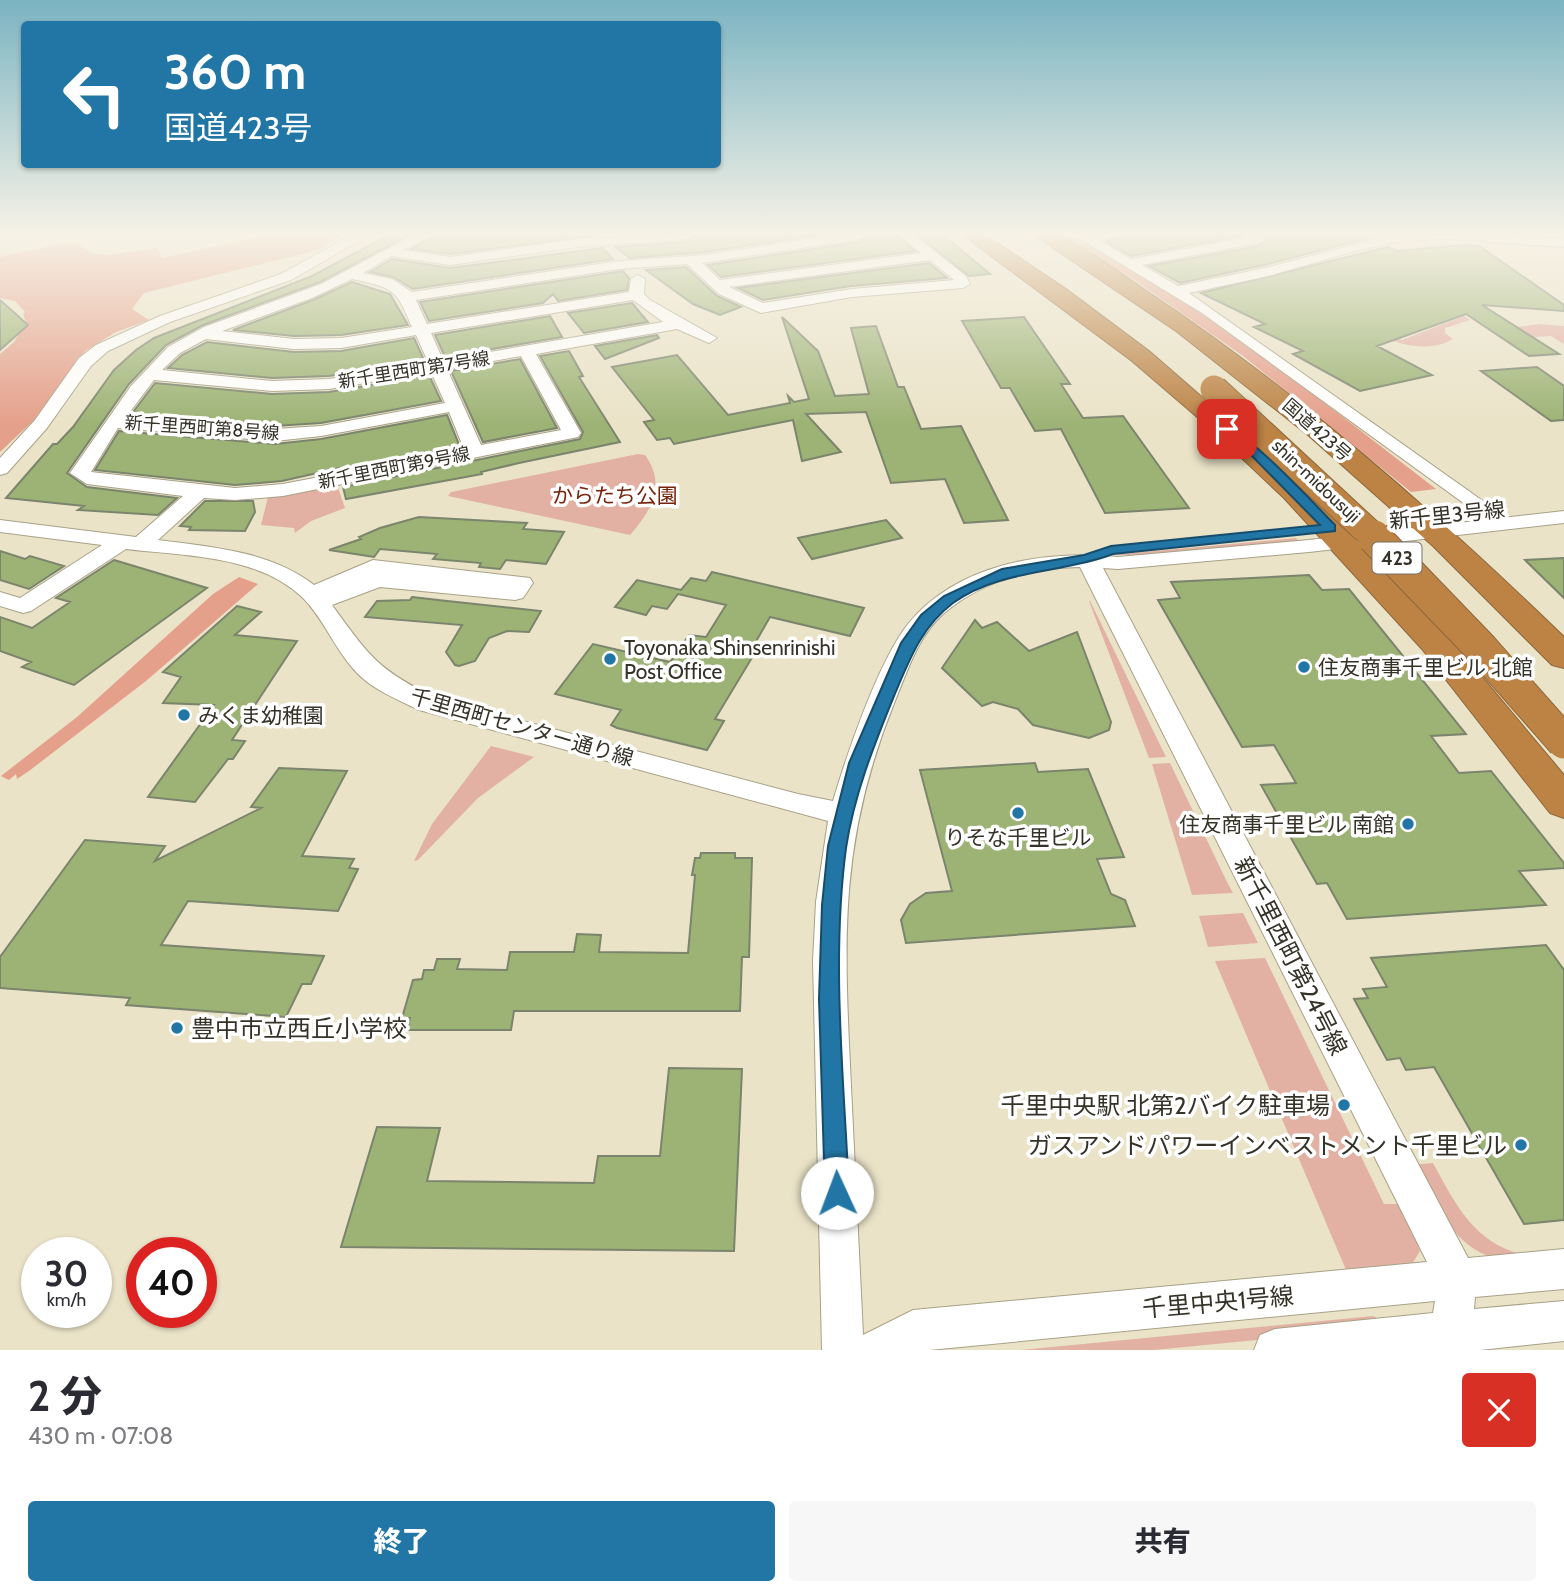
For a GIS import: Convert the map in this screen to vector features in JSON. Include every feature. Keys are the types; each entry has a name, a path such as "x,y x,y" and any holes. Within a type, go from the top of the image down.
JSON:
{"highway":[{"name":"423","path":"1063,298 1107,328 1254,451 1337,535 1448,656 1564,803"},
{"path":"1079,298 1198,390 1226,416 1254,451"},
{"path":"1096,298 1177,358"},
{"name":"shin-midousuji","path":"1115,298 1128,306 1215,383 1394,556 1564,742"},
{"name":"国道423号","path":"1129,298 1271,400 1297,415 1426,525 1564,657"},
{"name":"shin-midousuji","path":"1215,383 1380,515 1564,705"}],"street":[{"path":"0,469 41,424 85,362 102,348 156,322 229,298"},
{"path":"116,422 149,374 172,352 202,334 302,298"},
{"path":"409,298 475,452"},
{"path":"202,334 310,344 349,342 618,298"},
{"path":"639,298 651,310 676,325 709,338"},
{"path":"741,298 761,308 822,298"},
{"path":"1187,298 1487,511"},
{"name":"新千里西町第7号線","path":"149,374 298,386 345,382 676,325"},
{"name":"新千里西町第9号線","path":"116,422 80,475 199,492 283,490 572,433 526,351"},
{"name":"新千里西町第8号線","path":"116,422 275,435 321,431 455,407"},
{"path":"0,599 23,606 131,543 199,492"},
{"name":"新千里3号線","path":"1426,525 1487,511 1564,504"},
{"name":"新千里3号線","path":"843,1350 829,999 831,905 843,814 858,763 909,643 926,618 949,599 994,576 1027,567 1087,559 1118,563 1426,525 1564,517"},
{"name":"千里西町センター通り線","path":"0,527 252,561 289,577 316,598 364,666 390,686 428,704 843,814"},
{"name":"新千里西町第24号線","path":"1087,559 1457,1279"},
{"path":"373,567 522,583 515,593 507,593 372,581 316,598 373,567"},
{"name":"千里中央1号線","path":"877,1350 913,1331 1564,1269"},
{"path":"1452,1333 1457,1279"},
{"path":"1275,1350 1564,1321"}],"green space":[{"path":"1464,316 1470,320 1445,328 1445,333 1453,339 1445,343 1408,345 1382,337 1383,332 1402,340"},
{"path":"1539,324 1564,326 1564,344 1551,336 1521,338 1518,327"},
{"name":"からたち公園","path":"638,454 645,455 652,466 655,487 650,507 630,535 448,496 451,492"},
{"path":"337,485 345,508 311,521 295,533 294,528 261,525 268,497"},
{"path":"1296,538 1299,541 1151,555 1110,555"},
{"path":"1090,601 1166,757 1149,758"},
{"path":"491,746 534,757 478,798 414,861 432,824"},
{"path":"1170,763 1233,893 1192,895 1152,764"},
{"path":"1243,913 1258,943 1208,947 1199,916"},
{"path":"1265,958 1384,1204 1402,1204 1420,1251 1412,1264 1349,1277 1215,961"},
{"path":"1433,1163 1459,1207 1479,1232 1507,1249 1524,1255 1504,1258 1486,1255 1470,1246 1455,1232 1411,1165"},
{"path":"1373,1316 1379,1319 1379,1328 1154,1350 1021,1350"}],"shaded area":[{"path":"0,298 140,298 132,309 149,320 116,332 85,351 33,421 0,452 0,354 14,342 26,323 23,314 25,312 15,301"},
{"path":"1160,298 1177,298 1202,314 1281,370 1436,489 1411,492 1243,356"},
{"path":"239,577 258,584 146,681 29,771 17,779 16,774 9,780 1,776 77,717 213,594"}],"building":[{"path":"256,298 276,298 203,325 166,345 129,384 67,473 87,487 177,498 158,515 78,510 84,506 6,498 53,444 57,444 73,427 114,370 154,338"},
{"path":"392,298 408,325 341,335 294,336 233,330 313,300"},
{"path":"446,298 549,298 543,303 429,321 420,302"},
{"path":"556,298 577,298 558,301"},
{"path":"685,298 721,298 741,307 720,315"},
{"path":"1211,298 1554,298 1564,305 1564,311 1482,305 1559,354 1529,356 1466,314 1377,346 1432,375 1360,391 1293,354 1303,351 1254,327 1265,324"},
{"path":"0,300 28,325 0,350"},
{"path":"632,303 648,322 584,333 568,313"},
{"path":"550,316 562,337 445,357 435,335"},
{"path":"782,317 818,351 835,396 869,394 851,328 876,326 898,387 904,387 921,429 961,426 1008,520 964,523 945,479 891,483 866,412 806,414 841,452 802,461 793,420 674,444 670,438 657,440 644,422 654,420 612,367 677,355 728,415 790,403 788,396 794,402 809,399"},
{"path":"1024,317 1070,384 1061,384 1083,418 1123,416 1189,508 1105,513 1061,429 1035,431 1010,388 1001,388 962,321"},
{"path":"657,335 659,338 605,359 595,346"},
{"path":"414,338 424,360 329,376 272,378 168,368 182,355 207,342 294,352 341,351"},
{"path":"569,351 583,376 579,377 620,442 519,463 481,472 482,474 346,499 343,487 580,439 583,432 540,356"},
{"path":"520,359 557,428 483,442 451,371"},
{"path":"1537,367 1564,386 1564,420 1551,421 1481,371"},
{"path":"429,375 441,401 321,423 275,426 131,415 155,383 272,394 329,392"},
{"path":"447,415 460,447 282,481 235,485 95,470 119,431 275,444 321,439"},
{"path":"205,501 253,501 255,512 245,531 189,530 191,527 180,526"},
{"path":"419,517 527,523 523,529 564,532 546,564 506,560 500,569 479,567 481,563 433,559 437,554 380,549 374,557 329,550 361,539 359,537 380,528"},
{"path":"886,520 902,538 812,559 798,538"},
{"path":"0,551 64,566 29,589 0,580"},
{"path":"1564,558 1564,598 1525,560"},
{"path":"114,560 207,588 74,685 22,667 31,662 0,651 0,617 32,628 70,602 56,598"},
{"path":"712,572 864,608 850,636 770,617 751,650 756,651 715,719 724,721 707,750 617,728 611,725 621,710 555,694 593,644 670,662 689,635 706,637 726,605 678,594 667,609 652,606 646,615 615,607 637,580 681,590 691,578 706,581"},
{"path":"1309,575 1322,590 1349,589 1466,734 1431,736 1459,773 1491,771 1564,863 1564,868 1519,871 1546,905 1347,919 1327,883 1317,884 1261,785 1296,783 1274,745 1242,747 1158,600 1180,598 1171,582"},
{"path":"412,597 541,611 529,632 507,631 489,638 475,661 459,666 455,665 446,652 462,625 365,617 377,601 410,600"},
{"path":"237,606 261,612 235,635 297,641 232,740 245,741 233,759 228,759 195,802 148,797 214,705 163,703 181,677 163,672"},
{"path":"975,620 982,628 997,622 1029,651 1077,632 1111,722 1109,730 1089,738 1033,725 1018,709 993,702 982,706 942,668"},
{"path":"1035,763 1038,772 1088,769 1124,857 1097,859 1111,894 1125,900 1135,926 906,943 901,920 910,904 926,893 952,891 920,770"},
{"path":"279,768 347,771 302,856 354,859 349,868 358,869 338,911 188,901 161,945 324,956 311,984 302,984 286,1017 126,1005 130,998 0,988 0,957 85,840 165,846 155,861 261,808 251,807"},
{"path":"701,853 735,853 735,858 752,858 749,957 742,957 740,1011 514,1011 511,1030 407,1030 410,1018 402,1018 413,980 422,979 424,970 434,970 437,959 460,959 457,969 507,970 510,952 574,952 577,934 601,935 599,952 688,953 695,875 692,875 695,858 700,858"},
{"name":"ガスアンドパワーインベストメント千里ビル","path":"1546,945 1564,970 1564,1220 1524,1224 1434,1067 1406,1070 1400,1058 1387,1060 1354,999 1368,998 1363,989 1387,987 1371,958"},
{"path":"669,1068 742,1069 734,1251 341,1247 377,1127 440,1128 427,1181 594,1183 598,1156 660,1156"}],"place":[{"name":"Toyonaka Shinsenrinishi Post Office","path":"610,659"},
{"name":"住友商事千里ビル 北館","path":"1304,667"},
{"name":"みくま幼稚園","path":"184,715"},
{"name":"りそな千里ビル","path":"1018,813"},
{"name":"住友商事千里ビル 南館","path":"1408,824"},
{"name":"豊中市立西丘小学校","path":"177,1028"},
{"name":"千里中央駅 北第2バイク駐車場","path":"1344,1105"},
{"name":"ガスアンドパワーインベストメント千里ビル","path":"1521,1145"}],"route":[{"path":"837,1193 829,999 831,905 837,846 858,763 909,643 926,618 949,599 1007,572 1087,559 1111,550 1330,528 1254,451 1227,429"}]}
